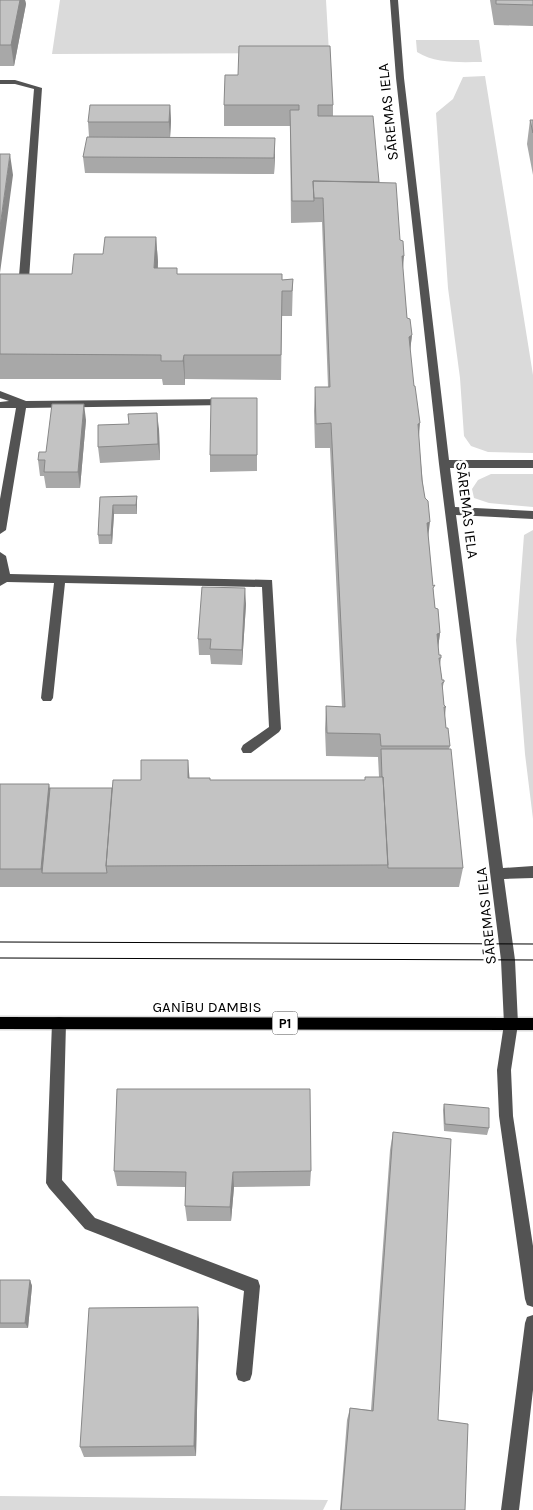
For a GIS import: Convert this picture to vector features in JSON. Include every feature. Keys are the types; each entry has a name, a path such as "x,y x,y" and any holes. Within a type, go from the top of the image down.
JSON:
{"main road":[{"name":"GANĪBU DAMBIS","path":"0,1023 533,1024"}],"street":[{"name":"SĀREMAS IELA","path":"394,0 400,78 444,464 508,960 511,1024 504,1070 506,1116 533,1299"},
{"path":"0,82 15,82 38,88 24,279 0,280"},
{"path":"0,394 22,403 0,530"},
{"path":"0,405 240,401"},
{"path":"444,464 533,464"},
{"path":"450,510 533,515"},
{"path":"0,556 3,580 268,584 275,729 247,749"},
{"path":"47,698 60,580"},
{"path":"498,874 533,872"},
{"path":"59,1023 54,1183 90,1224 252,1286 244,1374"},
{"path":"510,1510 533,1323"}],"shaded area":[{"path":"60,0 326,0 329,53 52,54"},
{"path":"416,40 479,40 482,62 449,62 432,59 417,52"},
{"path":"485,76 533,375 533,453 488,452 471,446 464,436 460,378 448,288 436,113 453,99 463,77"},
{"path":"491,474 533,474 533,507 489,503 474,498 472,489 478,480"},
{"path":"533,530 533,819 525,754 516,640 524,535"},
{"path":"0,1496 328,1500 323,1510 0,1510"}],"building":[{"path":"0,0 20,0 11,45 0,45"},
{"path":"496,0 533,0 533,5 496,4"},
{"path":"239,46 330,46 333,105 318,105 318,116 373,116 379,182 313,181 314,201 292,201 290,110 299,110 299,105 224,105 225,75 238,75"},
{"path":"90,105 170,105 169,122 88,122"},
{"path":"530,120 533,120 533,133"},
{"path":"87,137 275,138 274,158 83,157"},
{"path":"0,154 10,154 0,227"},
{"path":"313,181 396,183 400,240 403,241 404,256 402,256 407,318 410,319 412,335 409,337 420,423 418,424 422,480 425,498 428,501 430,522 427,523 433,586 435,585 433,588 435,608 438,609 440,633 437,634 439,655 441,655 441,658 439,658 442,680 444,680 442,683 444,705 446,707 444,707 450,746 381,746 380,734 327,733 326,706 345,707 331,423 316,424 315,387 330,387 323,198 314,198"},
{"path":"105,237 156,237 154,268 177,268 177,274 282,274 282,280 293,279 292,291 282,291 281,355 184,355 183,361 161,361 161,355 0,354 0,274 72,274 74,254 103,254"},
{"path":"211,398 257,398 257,455 210,455"},
{"path":"52,404 84,404 78,472 44,472 45,460 38,460 39,452 46,452"},
{"path":"157,413 158,444 98,447 98,425 129,424 128,414"},
{"path":"137,496 136,505 113,505 111,535 98,535 100,497"},
{"path":"202,587 245,588 242,650 210,649 211,639 198,639"},
{"path":"381,749 451,749 463,868 388,868"},
{"path":"141,760 188,760 188,778 210,778 210,780 365,780 365,777 383,777 388,865 106,866 113,780 141,780"},
{"path":"0,784 49,784 41,869 0,869"},
{"path":"50,788 112,788 107,873 42,873"},
{"path":"117,1089 310,1089 311,1171 233,1172 230,1207 185,1206 186,1172 114,1171"},
{"path":"444,1104 489,1108 489,1128 445,1124"},
{"path":"393,1132 451,1139 438,1420 468,1424 465,1510 341,1510 350,1408 373,1411"},
{"path":"0,1280 30,1280 25,1323 0,1323"},
{"path":"198,1307 194,1446 80,1447 89,1308"}],"tram line":[{"path":"0,942 533,944"},
{"path":"0,958 533,960"}]}
